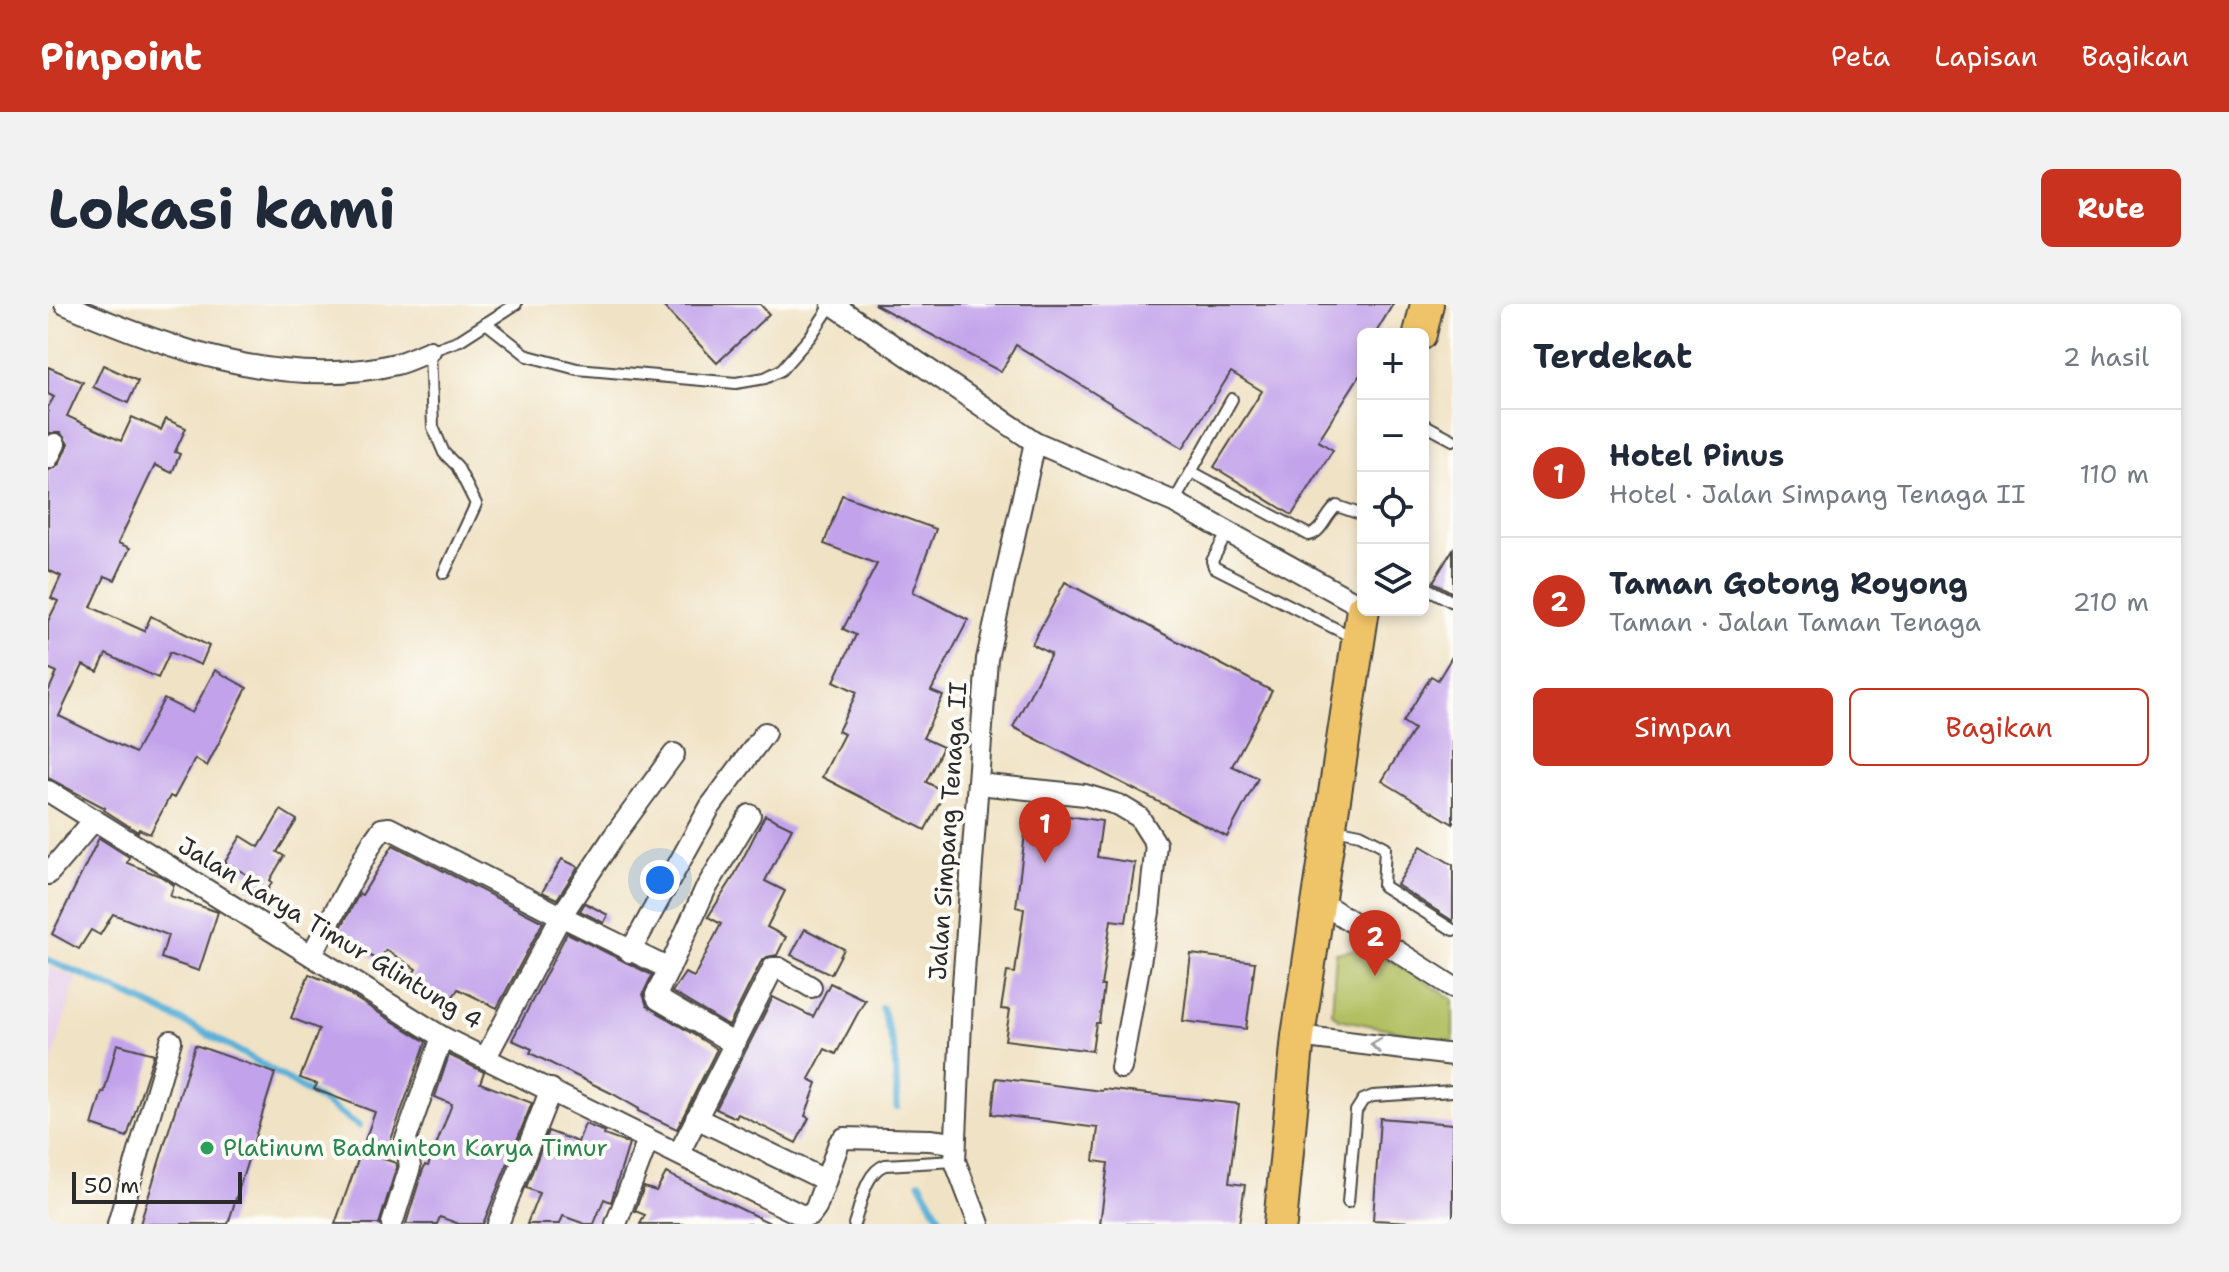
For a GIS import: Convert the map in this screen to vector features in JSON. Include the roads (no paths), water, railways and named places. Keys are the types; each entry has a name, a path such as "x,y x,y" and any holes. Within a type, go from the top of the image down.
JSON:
{"highway":[{"path":"1421,328 1427,304"},
{"path":"1280,1224 1298,1036 1362,616"}],"street":[{"path":"65,304 164,345 236,364 329,373 396,364 430,351"},
{"path":"832,304 1035,442 1174,502 1229,530 1357,605"},
{"name":"Jalan Simpang Tenaga II","path":"979,1224 955,1152 978,784 987,659 1035,442"},
{"path":"630,952 710,807 765,733"},
{"path":"486,1057 561,916 674,754"},
{"path":"978,784 1085,795 1119,805 1139,817 1156,844 1149,912 1121,1068"},
{"name":"Jalan Karya Timur Glintung 4","path":"48,791 442,1037 805,1217 816,1208 825,1180"},
{"path":"733,1043 656,995 705,890 750,815"},
{"path":"48,874 94,820"},
{"path":"312,954 372,843 382,829 389,828 669,969"},
{"path":"1319,901 1453,987"},
{"path":"679,1153 773,968 779,968 811,987"},
{"path":"1298,1036 1453,1055"},
{"path":"392,1224 410,1167 406,1139 442,1037"},
{"path":"118,1224 171,1041"},
{"path":"498,1224 551,1089"},
{"path":"696,1118 825,1180 839,1143 844,1138 930,1140 955,1152"},
{"path":"616,1224 648,1140"}],"lane":[{"path":"444,573 476,504 457,466 444,453 433,427 430,351 460,340 516,304"},
{"path":"486,323 528,356 577,369 736,383 765,378 781,370 810,337 832,304"},
{"path":"1174,502 1232,399"},
{"path":"1429,427 1453,440"},
{"path":"1192,472 1309,535 1318,531 1328,512 1337,506 1357,513"},
{"path":"1229,530 1212,561 1214,567 1358,640"},
{"path":"1429,589 1453,602"},
{"path":"1330,827 1360,834 1385,847 1383,886 1453,930"},
{"path":"1348,1202 1356,1111 1363,1100 1373,1096 1453,1091"},
{"path":"854,1224 871,1177 878,1168 955,1152"}],"waterway":[{"path":"48,960 208,1034 323,1101 359,1126"},
{"path":"882,1008 895,1053 897,1107"},
{"path":"920,1182 943,1224"}],"place":[{"name":"Hotel Pinus","path":"1045,863"},
{"name":"Taman Gotong Royong","path":"1375,976"},
{"name":"Platinum Badminton Karya Timur","path":"207,1148"}]}
